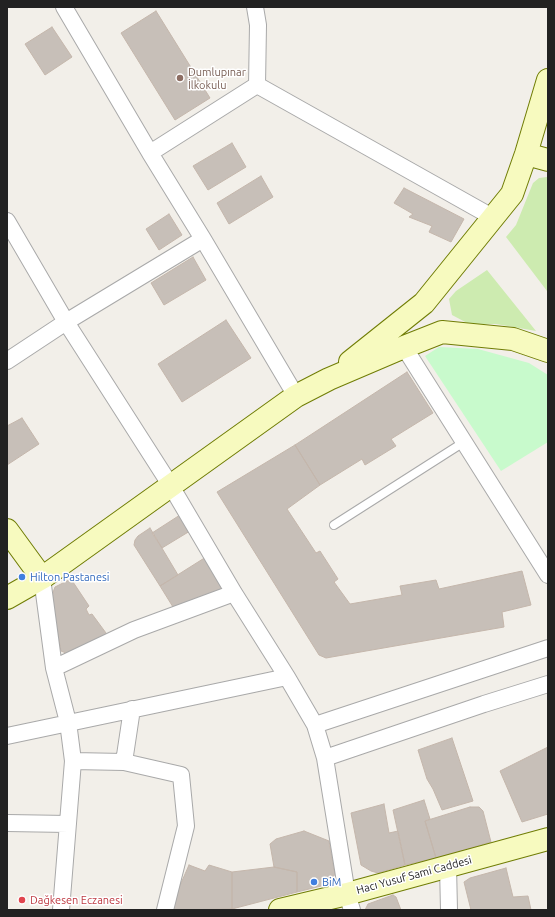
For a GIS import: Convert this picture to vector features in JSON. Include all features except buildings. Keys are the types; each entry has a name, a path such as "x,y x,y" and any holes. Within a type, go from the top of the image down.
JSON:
{"main road":[{"path":"329,379 424,303 512,194 526,154 548,80"},
{"path":"526,154 548,160"},
{"path":"424,303 442,332"},
{"path":"7,598 42,578 296,396 329,379 442,332 512,340 548,351"},
{"path":"512,340 548,334"},
{"path":"7,530 42,578"},
{"name":"Hacı Yusuf Sami Caddesi","path":"280,910 350,902 448,866 548,839"}],"street":[{"path":"64,7 296,396"},
{"path":"255,7 258,24 257,85"},
{"path":"150,153 257,85"},
{"path":"257,85 494,218"},
{"path":"7,221 66,322 171,486 234,593 287,677 315,725 325,758 350,902"},
{"path":"7,361 66,322 203,239"},
{"path":"404,347 548,575"},
{"path":"42,578 54,668 68,722 73,761 62,910"},
{"path":"54,668 134,630 234,593"},
{"path":"315,725 548,648"},
{"path":"7,736 287,677"},
{"path":"325,758 477,706 548,684"},
{"path":"124,762 132,709"},
{"path":"73,761 124,762 180,775 186,826 165,910"},
{"path":"7,822 68,824"},
{"path":"448,866 449,910"}],"lane":[{"path":"334,525 464,442"}],"green space":[{"path":"547,177 547,291 506,237 516,225 533,183 539,178"},
{"path":"487,270 536,331 496,324 469,324 452,315 449,299 456,291"},
{"path":"439,347 478,349 529,363 548,375 548,442 501,471 425,356"}],"place":[{"name":"Dumlupınar İlkokulu","path":"180,78"},
{"name":"Hilton Pastanesi","path":"22,577"},
{"name":"BiM","path":"314,882"},
{"name":"Dağkesen Eczanesi","path":"22,900"}]}
